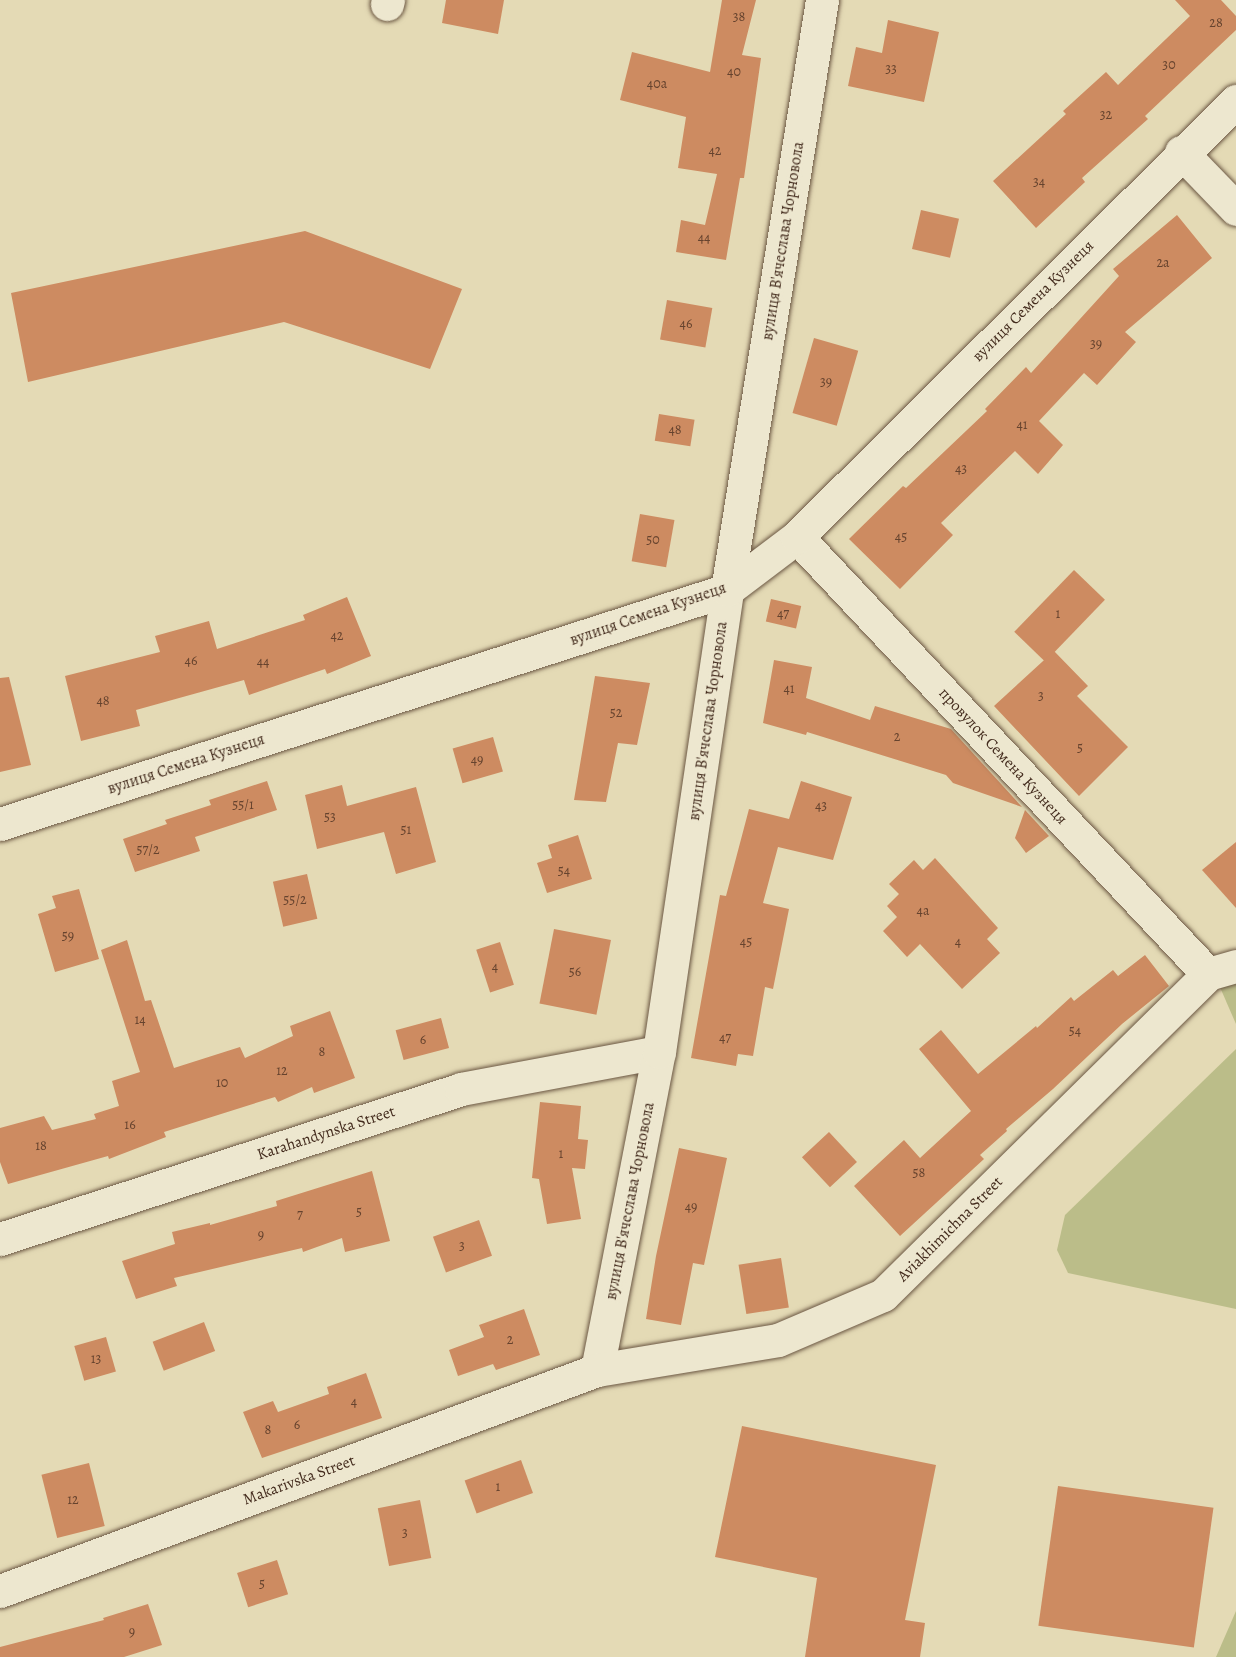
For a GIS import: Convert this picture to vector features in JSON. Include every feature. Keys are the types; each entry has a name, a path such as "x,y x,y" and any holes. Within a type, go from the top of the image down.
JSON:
{"street":[{"name":"вулиця В'ячеслава Чорновола","path":"597,1370 658,1052 727,590 822,0"},
{"name":"вулиця Семена Кузнеця","path":"0,824 727,590 797,537 1236,100"},
{"path":"1182,153 1236,208"},
{"name":"провулок Семена Кузнеця","path":"797,537 1211,978"},
{"name":"Aviakhimichna Street","path":"597,1370 778,1340 883,1295 1211,978"},
{"name":"Karahandynska Street","path":"0,1239 460,1089 658,1052"},
{"name":"Makarivska Street","path":"0,1591 597,1370"}],"green space":[{"path":"1236,981 1236,1024 1219,985"},
{"path":"1236,1049 1236,1309 1068,1273 1057,1250 1065,1215"},
{"path":"1236,1611 1236,1657 1216,1657"}],"building":[{"path":"446,0 504,0 498,34 442,23"},
{"path":"722,0 756,0 742,55 761,58 744,178 740,178 726,260 676,252 681,220 705,225 717,174 678,168 686,117 620,100 632,52 710,72"},
{"path":"1175,0 1221,0 1236,16 1236,30 1145,116 1148,119 1082,178 1085,182 1036,228 993,181 1066,114 1063,111 1106,72 1118,85 1190,16"},
{"path":"888,20 939,32 924,102 848,86 856,47 882,53"},
{"path":"921,210 959,219 950,258 912,249"},
{"path":"1177,215 1212,258 1125,332 1136,342 1097,385 1084,373 1039,421 1063,445 1038,474 1015,451 941,523 953,535 900,589 849,539 903,486 906,488 987,411 985,409 1026,367 1031,373 1119,276 1113,269"},
{"path":"305,231 462,289 430,369 284,322 28,382 11,293"},
{"path":"667,300 712,308 705,347 660,339"},
{"path":"814,338 858,351 837,426 793,413"},
{"path":"659,414 695,420 690,446 655,441"},
{"path":"640,514 674,520 666,567 632,561"},
{"path":"1074,570 1105,600 1045,662 1014,632"},
{"path":"347,597 371,656 327,674 325,669 249,695 244,680 136,710 140,726 81,741 65,676 160,652 155,636 209,621 217,649 305,620 303,615"},
{"path":"771,599 801,606 796,628 766,621"},
{"path":"1054,651 1088,686 1077,696 1128,747 1079,796 994,706"},
{"path":"774,660 812,667 806,698 870,720 875,706 951,729 1022,807 953,783 946,775 807,732 806,735 763,723"},
{"path":"595,676 650,683 637,745 618,743 606,802 574,800"},
{"path":"9,677 31,765 0,772 0,678"},
{"path":"493,737 503,772 463,783 453,749"},
{"path":"267,781 277,810 195,837 200,851 135,872 123,839 167,824 165,820 211,805 209,800"},
{"path":"801,781 852,797 833,860 778,847 763,903 789,909 773,989 765,987 753,1056 738,1054 736,1066 691,1058 720,895 726,896 749,809 789,819"},
{"path":"342,785 347,806 416,787 436,862 396,874 384,832 317,849 305,795"},
{"path":"1025,810 1049,836 1026,853 1015,838"},
{"path":"578,835 592,879 547,893 537,863 552,858 548,845"},
{"path":"1236,842 1236,908 1202,870"},
{"path":"935,858 998,928 987,939 1000,953 962,989 920,944 907,957 883,931 897,917 887,906 899,894 889,884 914,860 923,870"},
{"path":"307,874 317,919 283,927 273,882"},
{"path":"79,889 99,959 55,972 38,914 56,908 52,896"},
{"path":"554,929 611,940 596,1015 539,1004"},
{"path":"127,940 145,1001 151,1000 174,1068 240,1047 245,1058 293,1036 290,1026 330,1011 355,1078 314,1093 312,1087 278,1102 275,1097 164,1132 166,1137 109,1159 108,1156 8,1184 0,1162 0,1128 44,1116 52,1130 96,1119 94,1114 119,1106 112,1081 140,1072 101,950"},
{"path":"500,942 514,985 490,993 476,950"},
{"path":"1145,955 1169,986 1122,1024 1053,1089 1006,1129 1007,1131 980,1155 984,1159 900,1236 854,1186 904,1140 920,1158 971,1111 919,1049 941,1030 978,1074 1036,1026 1037,1028 1071,997 1074,1001 1113,970 1118,976"},
{"path":"441,1018 449,1048 404,1060 396,1030"},
{"path":"540,1102 581,1106 578,1139 588,1140 585,1169 572,1168 581,1219 547,1224 539,1179 532,1178"},
{"path":"829,1132 857,1162 830,1187 802,1157"},
{"path":"679,1148 727,1158 704,1265 693,1263 681,1325 646,1319 656,1256"},
{"path":"372,1171 390,1241 345,1252 342,1238 303,1252 302,1248 174,1278 177,1286 136,1299 122,1261 175,1244 172,1232 210,1223 210,1225 277,1206 276,1201"},
{"path":"479,1220 492,1256 446,1272 433,1237"},
{"path":"781,1258 789,1307 746,1314 739,1265"},
{"path":"524,1309 540,1355 496,1370 493,1364 458,1376 449,1350 484,1337 479,1325"},
{"path":"204,1322 215,1351 164,1371 153,1342"},
{"path":"106,1337 116,1372 84,1381 74,1346"},
{"path":"366,1373 382,1418 262,1458 243,1412 273,1401 278,1412 329,1394 327,1387"},
{"path":"742,1426 936,1465 905,1620 925,1623 920,1657 805,1657 817,1578 715,1557"},
{"path":"521,1460 533,1493 477,1513 465,1481"},
{"path":"89,1463 105,1526 57,1538 41,1475"},
{"path":"1058,1486 1213,1508 1194,1647 1038,1626"},
{"path":"420,1500 431,1558 389,1566 378,1508"},
{"path":"277,1560 288,1594 248,1607 237,1573"},
{"path":"148,1604 162,1645 124,1657 0,1657 0,1647 104,1620 103,1618"}]}
